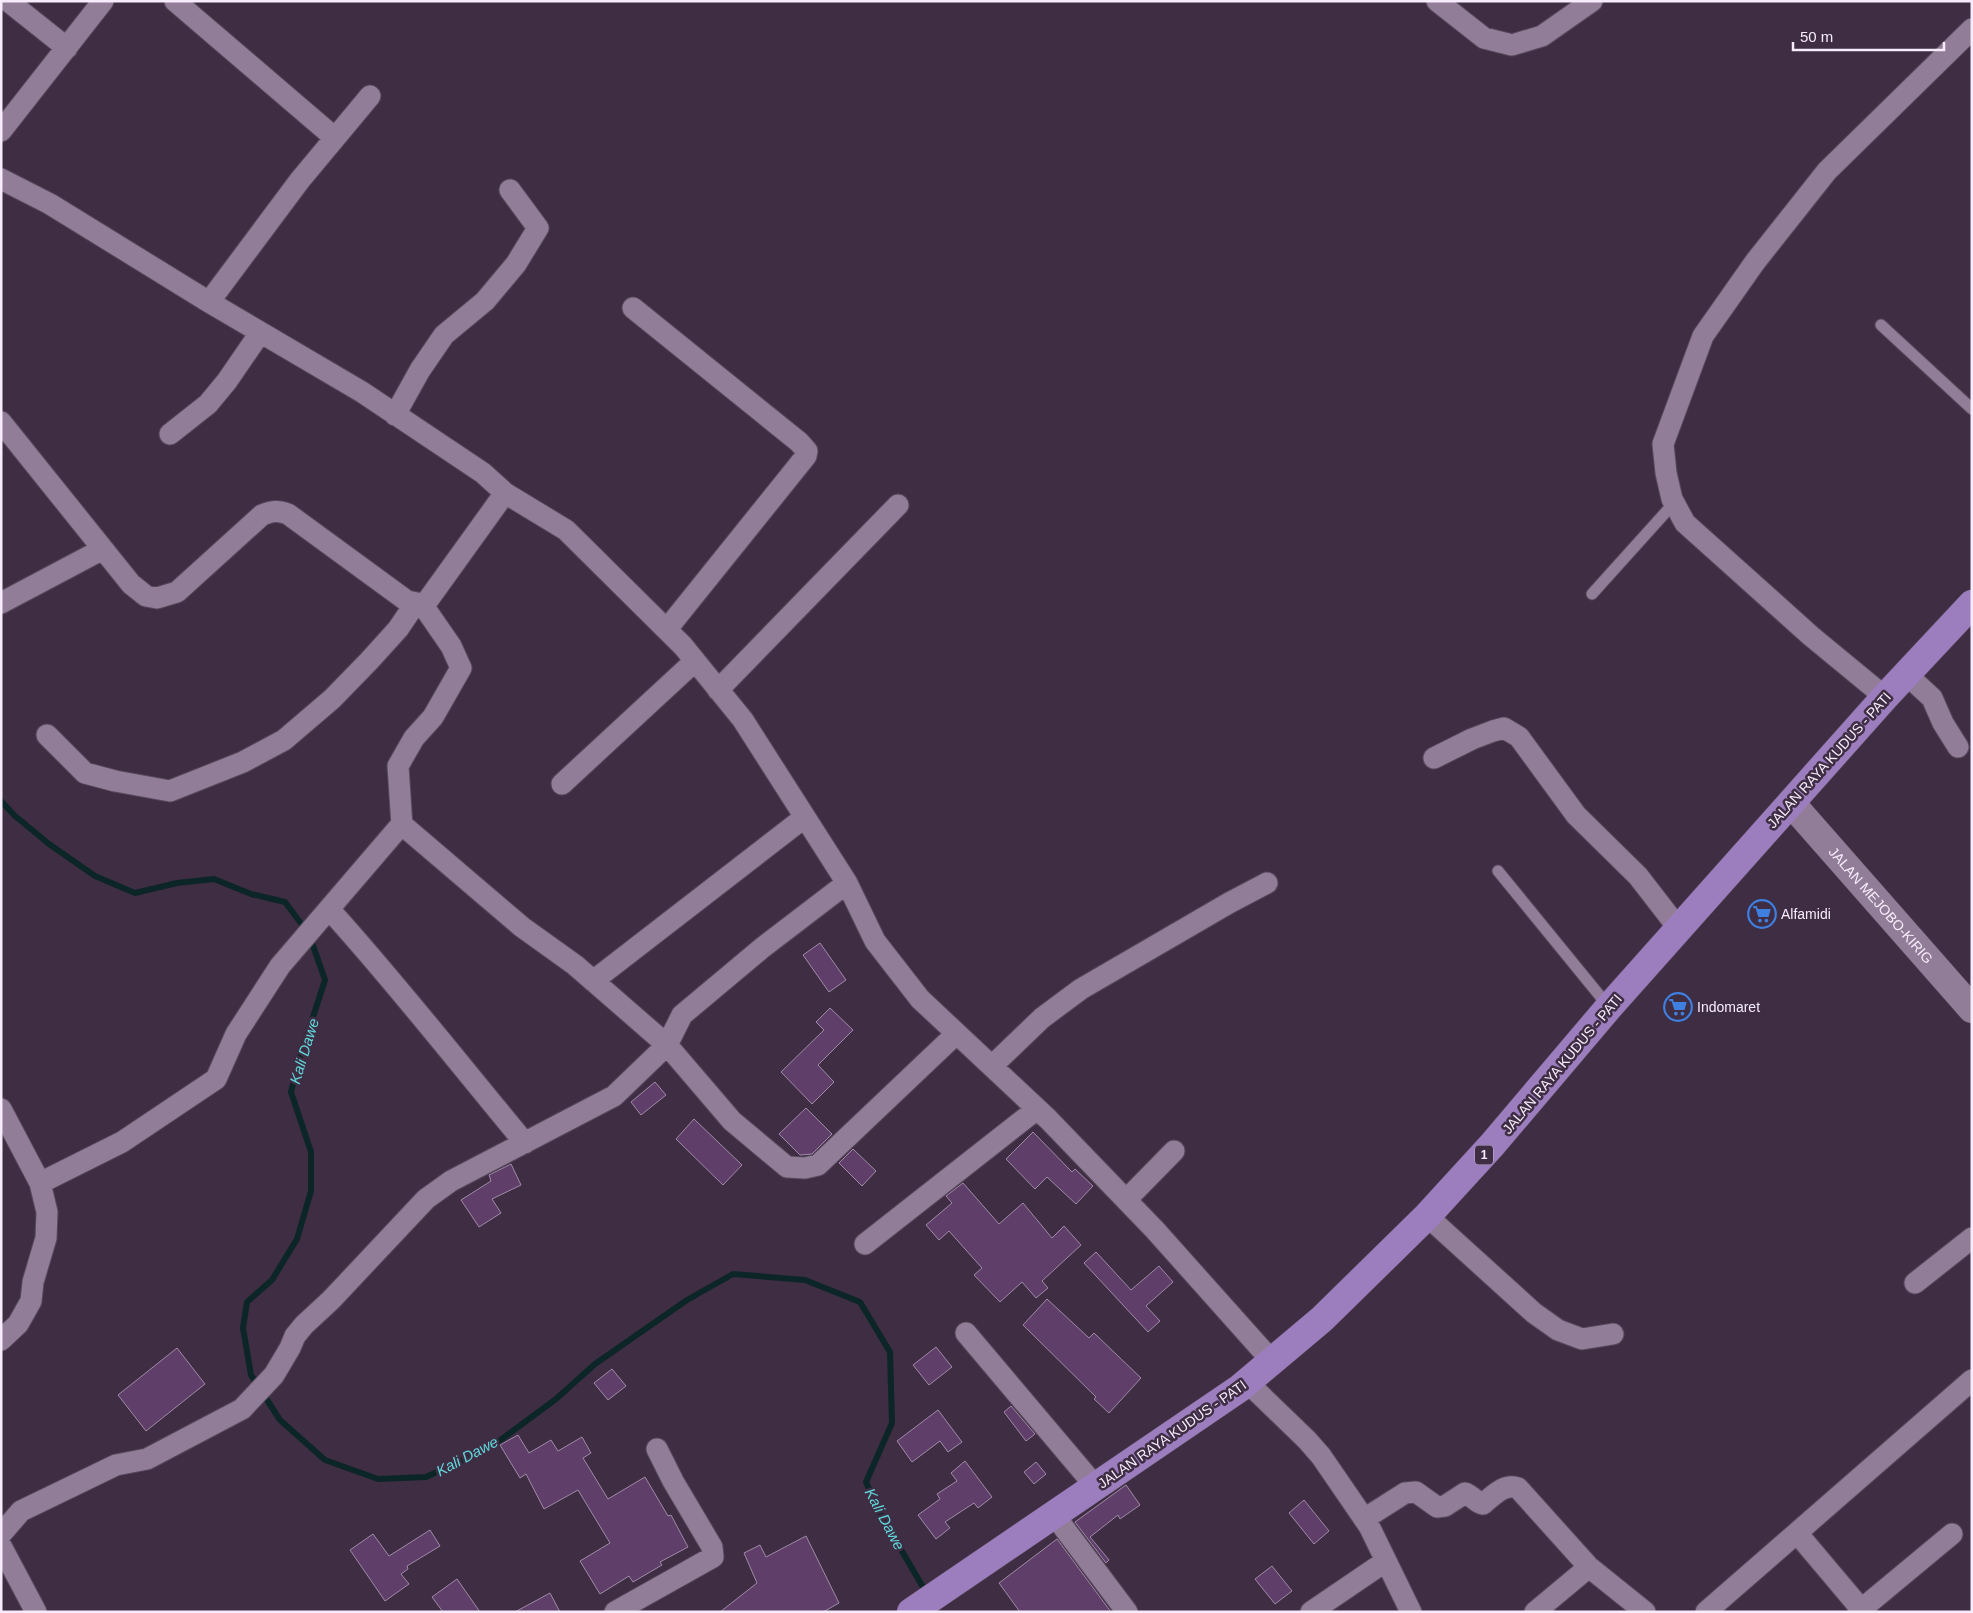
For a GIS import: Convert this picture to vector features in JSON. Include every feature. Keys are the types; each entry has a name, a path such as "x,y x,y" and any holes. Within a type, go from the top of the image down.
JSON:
{"highway":[{"name":"JALAN RAYA KUDUS - PATI","path":"911,1612 1096,1488 1247,1382 1322,1319 1427,1216 1492,1145 1609,1007 1885,697 1972,604"}],"street":[{"path":"8,1 67,48"},
{"path":"1,131 103,1"},
{"path":"175,1 335,138"},
{"path":"1437,1 1484,38 1512,45 1542,36 1592,1"},
{"path":"1885,697 1811,636 1685,523 1674,503 1666,473 1663,444 1703,336 1755,262 1827,171 1972,29"},
{"path":"209,302 261,231 370,96"},
{"path":"1,179 50,204 260,333 362,392 483,473 505,493 566,530 666,629 695,661 742,720 847,882 874,941 920,999 1037,1109 1126,1200 1271,1360"},
{"path":"395,414 420,370 444,335 484,301 516,264 538,228 510,190"},
{"path":"633,308 799,442 807,451 806,456 666,629"},
{"path":"170,434 208,404 227,381 260,333"},
{"path":"1,422 130,584 146,596 157,598 177,592 262,515 270,511 278,511 288,514 400,597 419,604 451,646 461,668 432,717 414,738 398,766 402,826 522,927 575,965 667,1045 732,1121 787,1167 805,1168 818,1165 956,1034"},
{"path":"47,735 85,773 115,781 170,791 243,762 284,740 332,699 369,661 419,604 428,600 505,493"},
{"path":"718,690 898,506"},
{"path":"1,603 103,549"},
{"path":"562,784 695,661"},
{"path":"1906,674 1932,698 1943,723 1958,747"},
{"path":"1434,758 1493,731 1504,728 1519,737 1576,815 1638,876 1679,929"},
{"name":"JALAN MEJOBO-KIRIG","path":"1790,803 1972,1009"},
{"path":"593,981 804,817"},
{"path":"40,1183 122,1142 216,1079 236,1034 280,966 398,827 402,826"},
{"path":"1,1534 21,1512 116,1465 147,1460 242,1410 274,1375 290,1348 294,1336 343,1288 426,1199 451,1181 614,1096 667,1045 682,1015 762,948 847,882"},
{"path":"992,1066 1042,1018 1081,989 1220,908 1267,883"},
{"path":"329,909 383,969 432,1032 525,1143"},
{"path":"1,1108 40,1183 47,1212 46,1238 31,1301 18,1324 1,1340"},
{"path":"865,1244 1037,1109"},
{"path":"1126,1200 1174,1151"},
{"path":"1427,1216 1534,1313 1558,1330 1582,1339 1613,1334"},
{"path":"1915,1283 1972,1238"},
{"path":"966,1333 1096,1488"},
{"path":"1706,1612 1972,1380"},
{"path":"1247,1382 1316,1450 1364,1519 1411,1612"},
{"path":"615,1612 713,1557 712,1547 673,1481 657,1449"},
{"path":"1364,1519 1405,1493 1416,1492 1437,1507 1445,1506 1465,1493 1480,1504 1483,1504 1502,1489 1513,1486 1518,1488 1589,1567 1645,1612"},
{"path":"1054,1516 1127,1612"},
{"path":"1797,1533 1860,1610 1952,1534"},
{"path":"1,1546 36,1612"},
{"path":"1311,1612 1386,1561"},
{"path":"1535,1612 1589,1567"}],"lane":[{"path":"1881,325 1972,409"},
{"path":"1592,594 1674,503"},
{"path":"1498,871 1609,1007"}],"building":[{"path":"820,943 846,980 829,992 803,955"},
{"path":"830,1008 853,1030 818,1065 834,1082 812,1104 781,1072 824,1030 816,1022"},
{"path":"655,1082 666,1095 641,1115 631,1102"},
{"path":"806,1108 832,1134 812,1154 800,1155 779,1134"},
{"path":"694,1119 742,1165 723,1185 676,1139"},
{"path":"1033,1132 1072,1172 1075,1169 1093,1186 1076,1204 1047,1177 1035,1189 1006,1159"},
{"path":"853,1149 876,1171 862,1186 839,1163"},
{"path":"511,1164 521,1185 492,1199 501,1213 479,1227 461,1200 491,1181 489,1175"},
{"path":"963,1183 999,1224 1023,1203 1052,1238 1064,1226 1081,1245 1042,1281 1048,1288 1036,1298 1022,1282 1000,1302 974,1275 982,1268 949,1231 939,1240 926,1225 952,1203 946,1196"},
{"path":"1096,1252 1131,1290 1159,1266 1173,1282 1146,1306 1160,1321 1148,1332 1084,1263"},
{"path":"1047,1299 1089,1338 1094,1333 1141,1378 1109,1413 1094,1399 1096,1397 1023,1325"},
{"path":"936,1347 952,1367 929,1385 913,1365"},
{"path":"177,1348 205,1384 146,1431 118,1395"},
{"path":"612,1369 626,1386 608,1400 594,1383"},
{"path":"1011,1406 1035,1434 1026,1441 1004,1412"},
{"path":"938,1410 962,1442 948,1452 940,1441 912,1462 897,1441"},
{"path":"518,1435 529,1453 551,1440 558,1451 582,1437 591,1453 583,1458 608,1499 645,1477 668,1516 671,1515 688,1547 660,1562 662,1565 633,1582 629,1576 600,1594 580,1561 610,1543 578,1490 544,1509 526,1474 520,1478 500,1445"},
{"path":"965,1461 992,1497 978,1508 974,1503 945,1522 950,1528 936,1539 918,1515 940,1499 937,1494 957,1481 951,1473"},
{"path":"1036,1462 1046,1474 1034,1484 1024,1472"},
{"path":"1126,1485 1140,1505 1120,1519 1118,1515 1090,1537 1109,1560 1106,1563 1075,1522"},
{"path":"1304,1500 1329,1531 1314,1544 1289,1513"},
{"path":"430,1530 440,1546 407,1566 408,1569 401,1574 409,1584 385,1601 350,1550 373,1534 389,1556"},
{"path":"806,1536 839,1603 823,1612 720,1612 757,1583 744,1553 760,1545 766,1557"},
{"path":"1057,1539 1111,1612 1020,1612 999,1583"},
{"path":"1272,1566 1292,1591 1275,1604 1255,1579"},
{"path":"457,1579 480,1612 443,1612 432,1597"},
{"path":"550,1593 560,1612 515,1612"}],"waterway":[{"name":"Kali Dawe","path":"1,801 14,815 49,844 95,876 135,893 177,883 214,879 251,894 285,902 309,934 325,980 291,1092 311,1152 311,1191 297,1239 272,1280 247,1302 243,1328 251,1375 280,1420 325,1460 378,1479 426,1477 491,1447 556,1399 595,1364 687,1300 733,1274 805,1280 860,1302 890,1352 892,1423 866,1482 882,1517 927,1594"}],"place":[{"name":"Alfamidi","path":"1762,914"},
{"name":"Indomaret","path":"1678,1007"}]}
